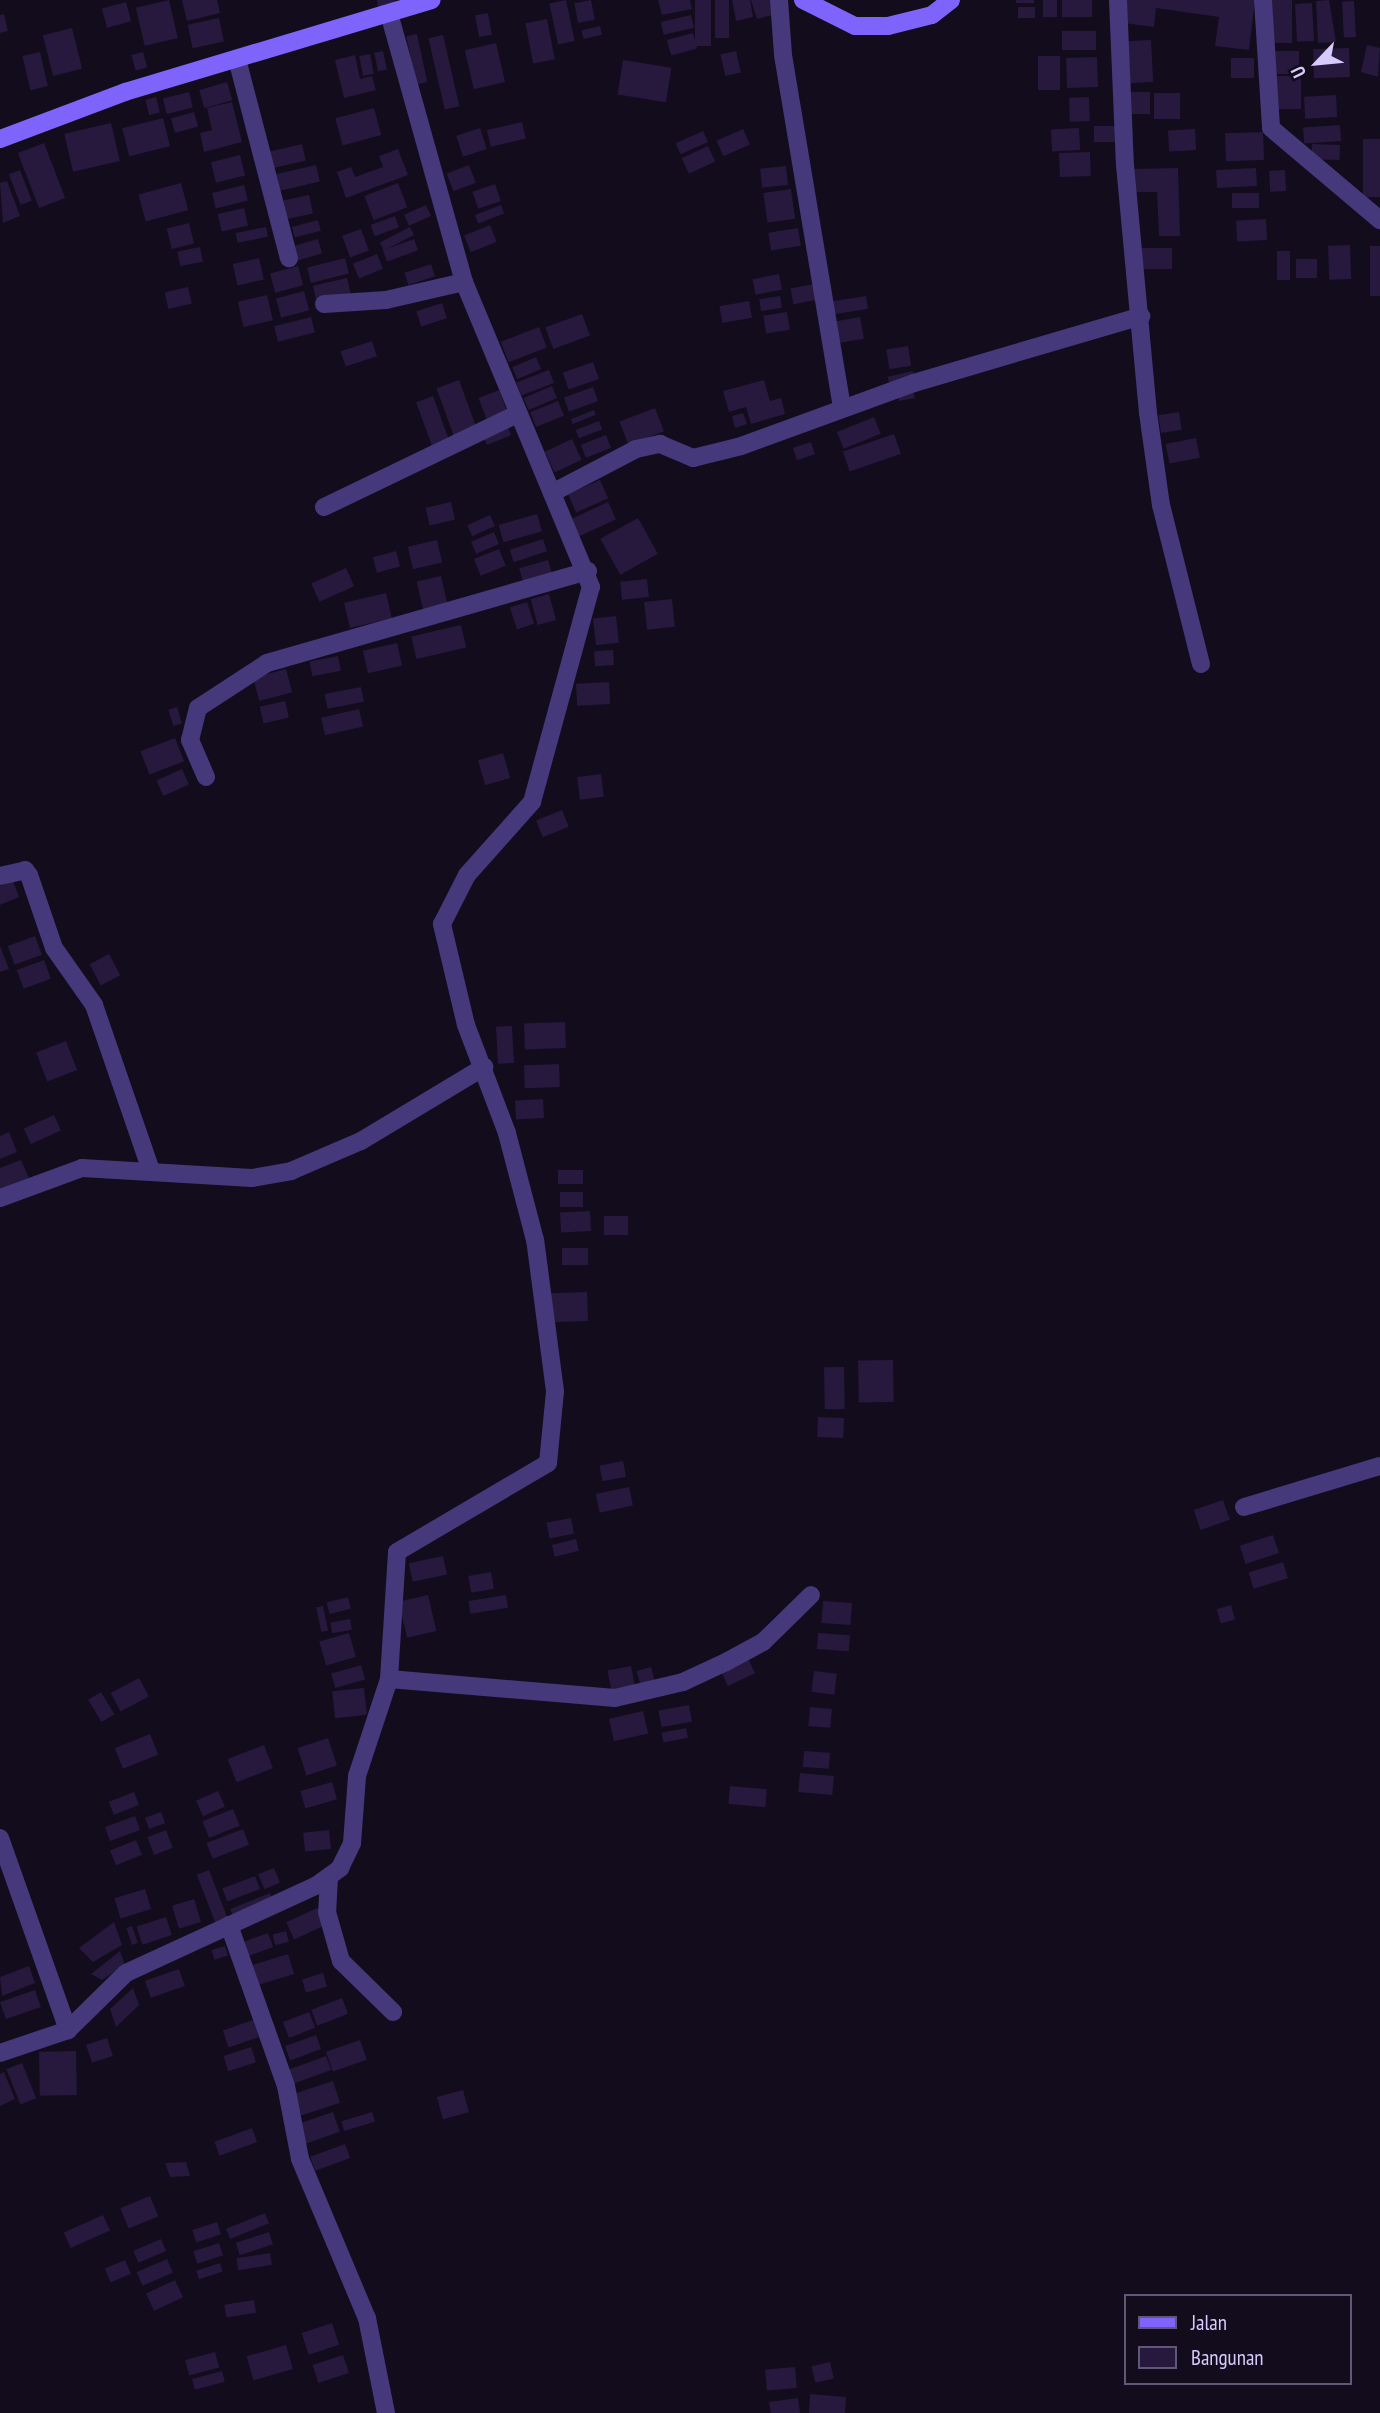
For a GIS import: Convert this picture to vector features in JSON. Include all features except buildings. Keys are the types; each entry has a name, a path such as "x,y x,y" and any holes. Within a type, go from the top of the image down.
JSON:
{"main road":[{"path":"0,139 237,59 431,0"},
{"path":"803,0 855,26 888,26 932,15 951,0"}],"street":[{"path":"779,0 783,55 842,408"},
{"path":"1118,0 1125,164 1161,505 1201,664"},
{"path":"1264,0 1270,128 1380,220"},
{"path":"0,2053 68,2030 119,1977 329,1877 352,1843 357,1776 388,1679 398,1548 529,1480 548,1463 555,1391 535,1240 484,1067 466,1025 442,924 467,875 532,802 588,608 588,571 515,415 464,282 390,13"},
{"path":"237,59 289,257"},
{"path":"324,304 386,300 464,282"},
{"path":"552,493 636,449 660,444 693,458 842,408 1141,316"},
{"path":"324,507 515,415"},
{"path":"206,777 190,740 198,708 267,663 588,571"},
{"path":"0,876 25,870 29,875 54,948 94,1005 151,1171"},
{"path":"0,1198 82,1168 252,1178 291,1171 352,1147 484,1067"},
{"path":"1244,1507 1380,1466"},
{"path":"388,1679 615,1698 683,1682 726,1662 762,1642 811,1595"},
{"path":"0,1838 68,2030"},
{"path":"329,1877 327,1912 341,1961 393,2012"},
{"path":"229,1925 286,2086 300,2159 367,2318 386,2413"}]}
